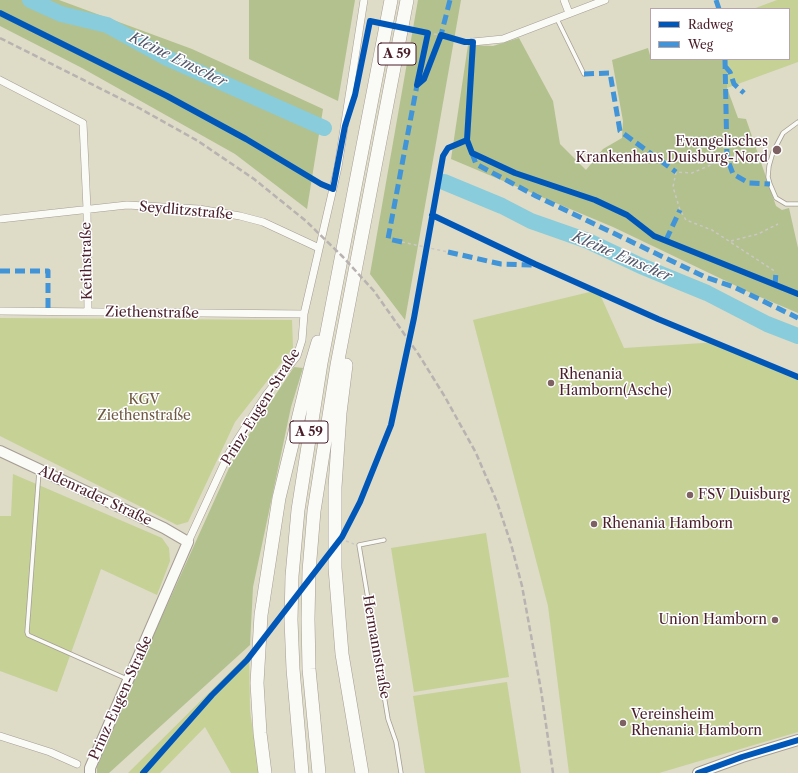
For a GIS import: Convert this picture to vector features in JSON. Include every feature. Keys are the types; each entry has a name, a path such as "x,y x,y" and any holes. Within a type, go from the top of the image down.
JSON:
{"highway":[{"name":"A 59","path":"302,773 294,690 291,620 292,576 303,466 391,0"},
{"name":"A 59","path":"319,773 309,669 308,599 311,551 320,468 407,0"},
{"path":"265,773 260,733 258,658 261,611 279,498 312,362 336,289"},
{"path":"350,304 346,367 340,413 334,519 335,568 342,654 362,773"}],"street":[{"name":"Prinz-Eugen-Straße","path":"90,771 188,542 229,453 266,395 297,356 302,340 304,314 318,248 338,167 364,0"},
{"path":"564,0 569,13"},
{"path":"472,42 502,39 605,0"},
{"name":"Keithstraße","path":"0,80 83,123 87,209 88,312"},
{"name":"Seydlitzstraße","path":"0,219 127,206 164,206 199,209 240,216 282,229 318,248"},
{"name":"Ziethenstraße","path":"0,311 304,314"},
{"name":"Aldenrader Straße","path":"0,451 164,528 188,542"},
{"path":"0,736 50,752 77,764"},
{"path":"698,773 717,770 742,755 798,740"}],"lane":[{"path":"556,18 584,74"},
{"path":"798,122 783,133 773,152 768,177 776,198 786,204 798,204"},
{"path":"39,470 26,632 28,635 128,680"},
{"path":"359,545 384,540"},
{"name":"Hermannstraße","path":"359,545 388,719 396,742 401,773"}],"path":[{"path":"370,21 420,31"},
{"path":"428,33 442,35"},
{"path":"727,158 692,173 676,172 673,187 680,210 686,220 712,230 731,241 776,272"},
{"path":"731,241 758,234 778,224"},
{"path":"402,242 448,252"},
{"path":"342,537 348,543 359,545"}],"green space":[{"path":"0,0 59,0 192,49 323,109 307,209 235,154 82,68 0,26"},
{"path":"249,0 355,0 338,101 249,59"},
{"path":"418,0 461,0 405,320 370,274"},
{"path":"777,0 798,0 798,62 727,88 727,60 790,60 790,8 756,8"},
{"path":"519,38 553,101 560,144 586,170 603,149 622,138 623,121 612,60 648,48 650,60 727,60 727,88 738,118 746,119 776,206 782,210 789,208 798,248 798,313 753,294 613,227 451,159 468,45 493,46"},
{"path":"598,290 624,348 719,342 798,379 798,732 659,773 569,773 548,606 473,320"},
{"name":"KGV Ziethenstraße","path":"0,318 292,320 293,348 235,422 188,522 177,525 0,436"},
{"path":"294,367 303,368 291,407 253,587 250,645 109,773 97,773 97,767 113,725 234,457"},
{"path":"13,474 162,538 169,548 170,561 157,595 101,569 57,692 0,671 0,516 11,516"},
{"path":"486,533 509,677 414,692 391,548"},
{"path":"249,653 250,711 259,773 231,773 205,727 160,773 128,773"},
{"path":"507,682 521,773 425,773 413,696"}],"waterway":[{"name":"Kleine Emscher","path":"30,0 61,14 107,25 167,58 324,128"},
{"name":"Kleine Emscher","path":"444,182 502,206 531,221 588,241 641,266 707,293 767,324 798,336"}],"railway":[{"path":"0,38 139,108 198,141 254,179 306,221 343,257 374,291 419,355 445,397 476,453 497,502 511,544 522,586 541,690 553,773"}],"marked path":[{"path":"440,39 450,0"},
{"path":"716,0 719,8"},
{"path":"725,60 727,158 733,174 749,183 770,184"},
{"path":"725,66 730,72 734,84 744,93"},
{"path":"584,74 610,73 620,131 676,172"},
{"path":"402,242 388,239 417,85"},
{"path":"472,153 476,164 536,196 705,277 734,287 798,318"},
{"path":"666,240 680,210"},
{"path":"448,252 501,264 532,265"},
{"path":"0,271 48,271 48,311"},
{"path":"775,285 776,272"}],"cycle path":[{"path":"0,13 167,96 246,139 321,184 333,189 345,126 355,95 370,21 428,33 417,85 424,79 441,35 465,42 473,42 467,140 472,153 515,173 595,200 627,215 654,236 798,294"},
{"path":"143,773 212,695 247,660 342,537 360,502 391,425 414,318 443,156 448,148 467,140"},
{"path":"432,215 535,264 658,319 798,377"},
{"path":"698,773 742,757 798,740"}],"place":[{"name":"Evangelisches Krankenhaus Duisburg-Nord","path":"777,150"},
{"name":"Rhenania Hamborn(Asche)","path":"551,383"},
{"name":"FSV Duisburg","path":"690,495"},
{"name":"Rhenania Hamborn","path":"594,524"},
{"name":"Union Hamborn","path":"775,620"},
{"name":"Vereinsheim Rhenania Hamborn","path":"623,723"}]}
